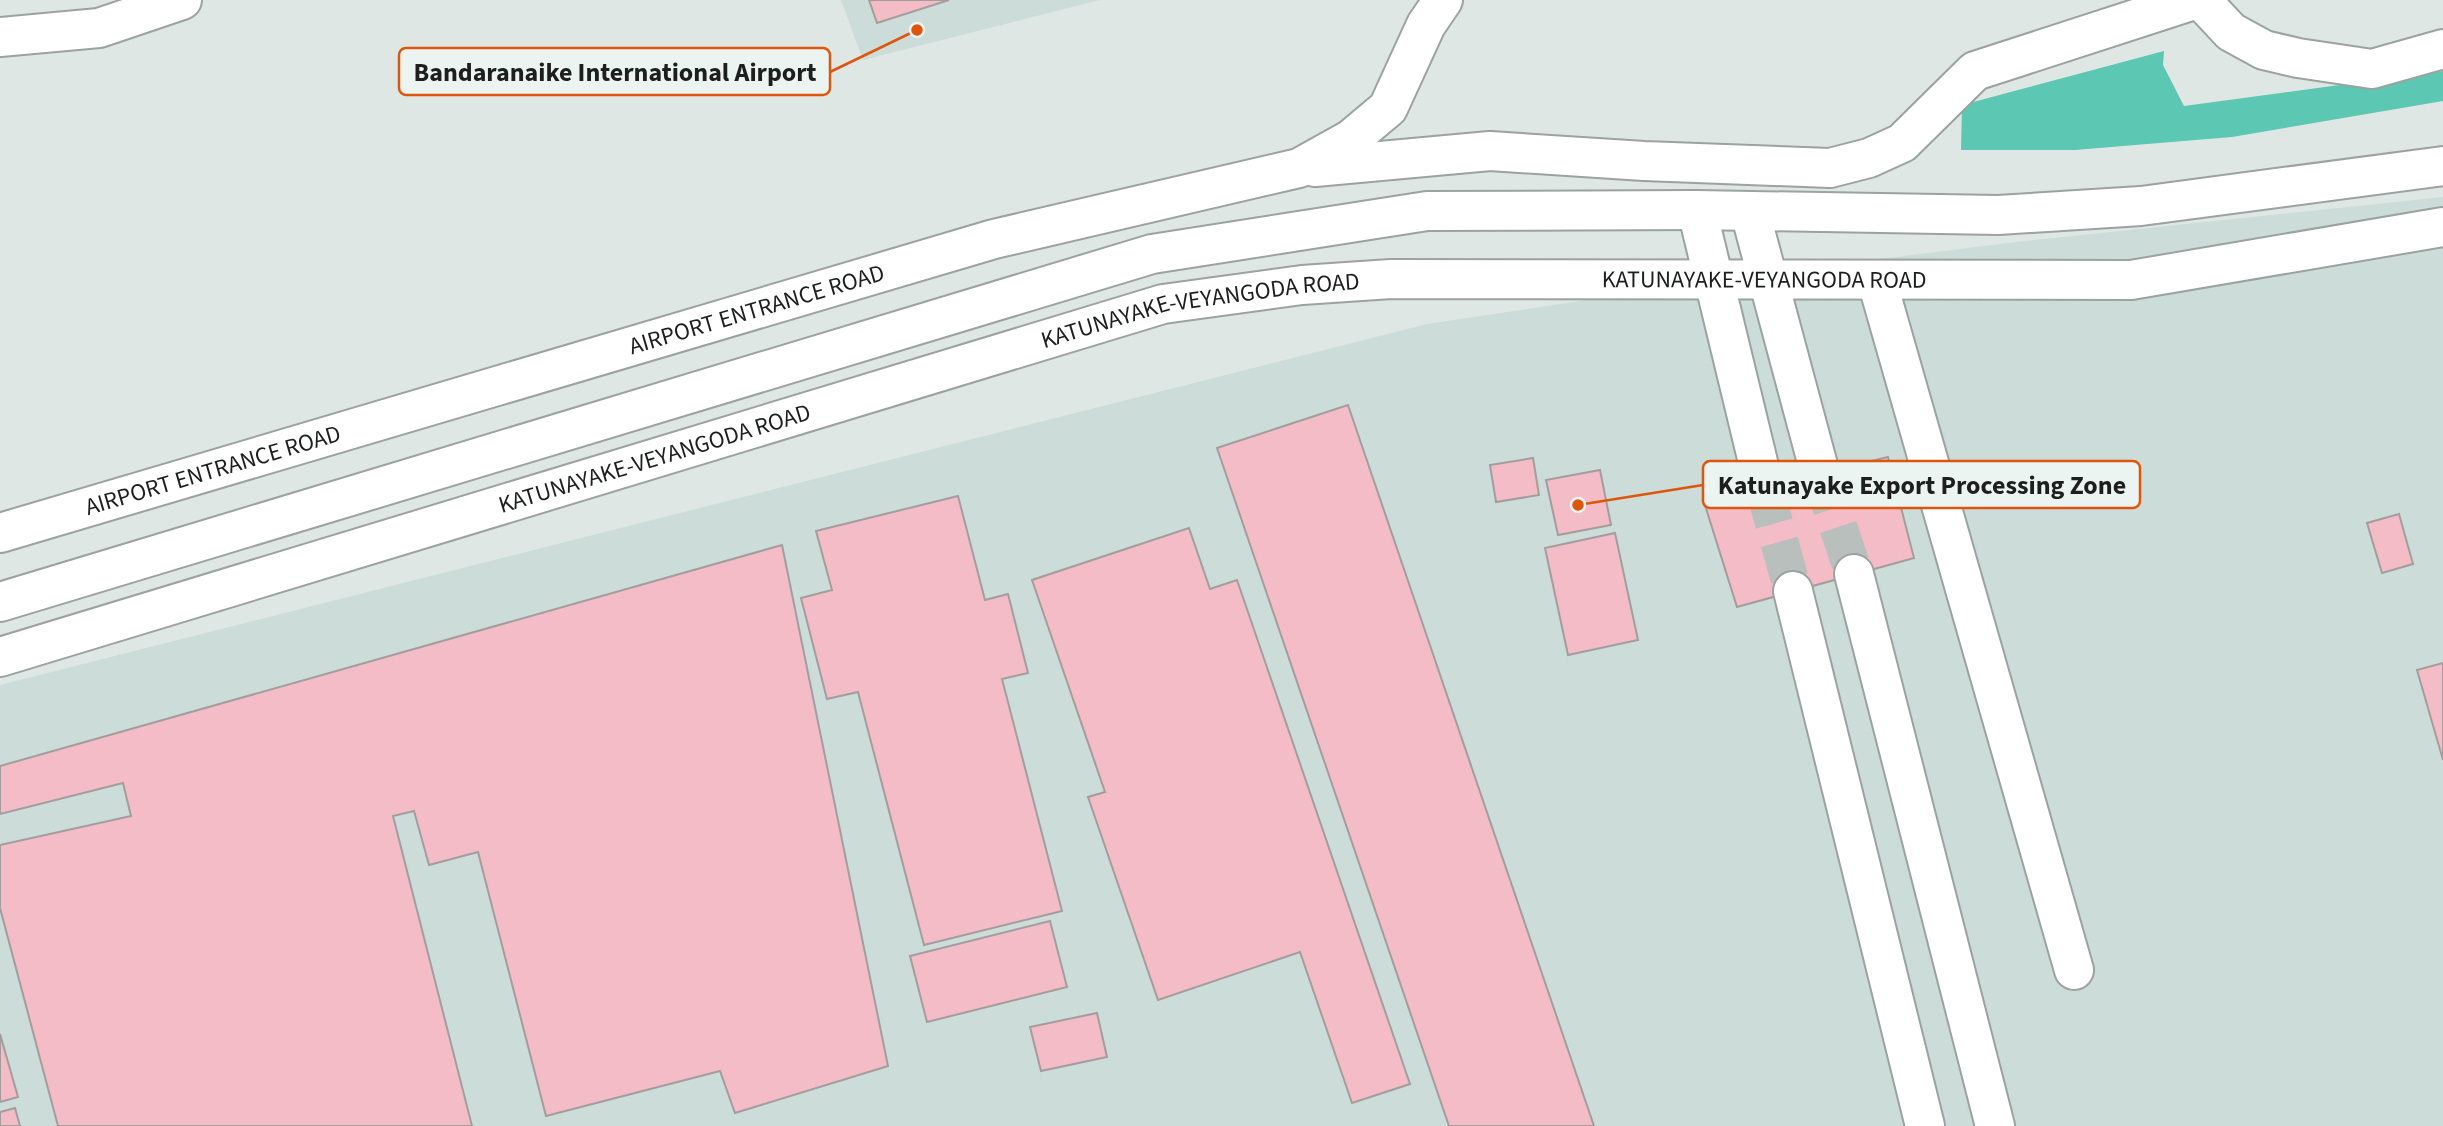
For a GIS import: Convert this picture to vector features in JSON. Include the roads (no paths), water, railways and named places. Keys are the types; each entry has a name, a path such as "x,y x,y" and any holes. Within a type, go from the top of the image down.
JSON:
{"main road":[{"path":"0,37 99,28 182,0"},
{"name":"AIRPORT ENTRANCE ROAD","path":"0,534 994,239 1299,168 1351,139 1388,108 1426,25 1443,0"},
{"path":"1299,168 1490,151 1644,161 1830,168 1869,158 1902,143 1975,71 2193,0"},
{"path":"2201,0 2231,32 2264,50 2298,58 2372,69 2443,49"},
{"name":"KATUNAYAKE-VEYANGODA ROAD","path":"0,602 1152,254 1427,211 1697,209 1998,215 2128,207 2443,166"},
{"path":"1697,209 1765,487"},
{"path":"1750,212 1819,473"},
{"name":"KATUNAYAKE-VEYANGODA ROAD","path":"0,657 1163,304 1302,285 1391,279 2131,279 2443,227"},
{"path":"1877,281 2074,970"},
{"path":"1854,574 1995,1126"},
{"path":"1793,591 1925,1126"}],"tunnel":[{"path":"1820,473 1854,574"},
{"path":"1764,487 1793,591"}],"place":[{"name":"Bandaranaike International Airport","path":"917,30"},
{"name":"Katunayake Export Processing Zone","path":"1578,505"}]}
